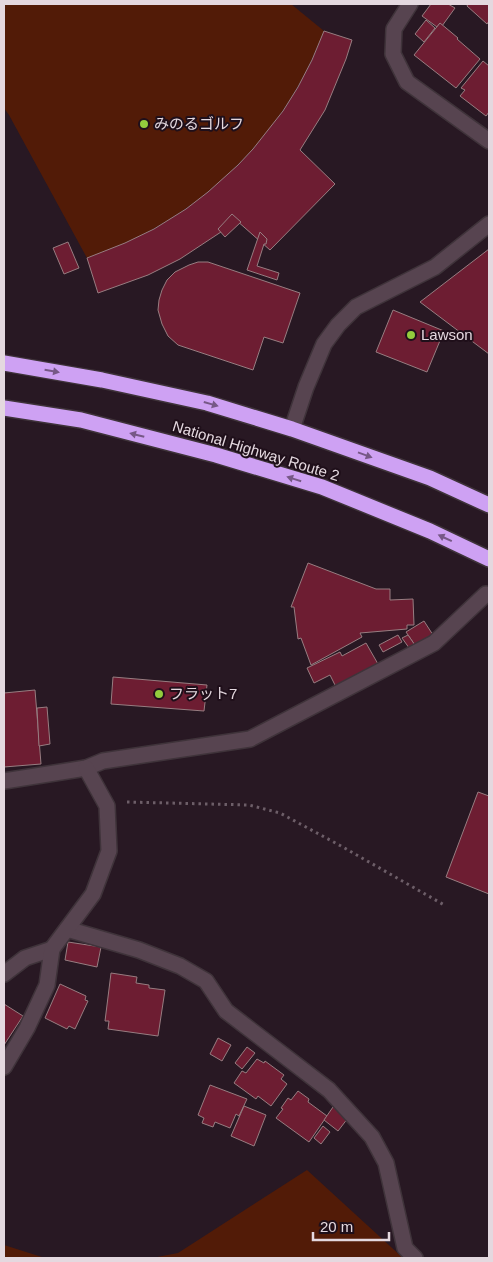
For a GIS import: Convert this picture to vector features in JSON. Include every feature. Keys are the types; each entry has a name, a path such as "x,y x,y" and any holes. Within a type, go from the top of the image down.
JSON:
{"highway":[{"name":"National Highway Route 2","path":"4,363 102,380 207,403 292,430 430,478 489,505"},
{"name":"National Highway Route 2","path":"4,408 91,423 216,455 322,487 430,531 489,559"}],"street":[{"path":"410,4 394,29 393,54 407,82 489,141"},
{"path":"292,430 306,387 324,344 338,325 356,307 435,267 489,224"},
{"path":"4,780 86,768 103,761 250,739 434,643 486,594"},
{"path":"4,1067 27,1028 47,985 52,949 93,894 109,851 107,806 86,768"},
{"path":"67,929 139,950 180,966 206,982 226,1011 329,1090 372,1137 386,1163 405,1248 416,1258"},
{"path":"4,974 25,958 52,949"}],"path":[{"path":"104,801 249,806 280,813 446,906"}],"shaded area":[{"name":"みのるゴルフ","path":"4,4 291,4 324,31 305,73 284,108 269,129 235,167 216,185 175,216 137,237 87,258 4,108"},
{"path":"307,1170 403,1258 152,1258 178,1253"},
{"path":"4,1245 45,1258 4,1258"}],"building":[{"path":"431,4 448,4 455,8 442,26 440,23 437,27 422,16"},
{"path":"468,4 489,4 489,21 487,24 467,6"},
{"path":"426,20 435,28 424,42 415,34"},
{"path":"440,23 480,59 456,88 414,55"},
{"path":"324,31 352,40 325,110 300,150 335,184 270,250 236,220 180,259 148,275 98,293 87,258 154,229 186,209 238,165 283,111 312,60"},
{"path":"483,61 489,66 489,112 486,116 460,96 465,90 461,88"},
{"path":"232,214 241,222 225,237 218,229"},
{"path":"260,232 267,239 257,266 279,273 277,280 247,270"},
{"path":"68,242 79,268 64,274 53,248"},
{"path":"489,249 489,354 420,302"},
{"path":"198,262 208,262 300,293 283,343 264,337 253,370 178,345 168,336 158,310 162,290 167,280 175,272"},
{"path":"393,310 444,331 427,372 376,352"},
{"path":"308,563 376,589 390,589 390,600 413,599 414,625 407,625 407,629 360,633 362,637 311,665 301,638 298,639 294,607 291,607"},
{"path":"424,621 433,635 417,648 406,632"},
{"path":"398,635 402,642 383,652 379,645"},
{"path":"408,635 417,648 412,652 402,638"},
{"path":"366,643 378,664 338,691 330,675 314,683 307,668 340,652 342,656"},
{"path":"113,677 207,685 204,711 111,704"},
{"path":"35,690 41,764 4,767 4,693"},
{"path":"47,707 50,744 39,746 37,708"},
{"path":"478,792 489,796 489,894 446,877"},
{"path":"68,942 101,947 97,967 65,960"},
{"path":"111,973 137,977 136,983 149,985 149,988 165,990 158,1036 108,1029 109,1021 105,1021"},
{"path":"60,984 86,996 85,1000 88,1001 75,1029 69,1026 67,1029 45,1018"},
{"path":"4,1004 23,1016 4,1045"},
{"path":"218,1038 231,1045 222,1061 210,1054"},
{"path":"247,1047 255,1053 242,1069 235,1063"},
{"path":"257,1059 264,1063 265,1061 284,1075 281,1079 287,1084 271,1106 258,1096 256,1099 234,1083 242,1071 246,1073"},
{"path":"210,1085 247,1099 239,1116 236,1114 230,1128 215,1122 213,1127 202,1123 204,1118 198,1115"},
{"path":"298,1091 309,1099 308,1102 327,1116 309,1142 276,1118 288,1098 291,1100"},
{"path":"244,1106 266,1115 254,1146 231,1136"},
{"path":"333,1107 348,1118 338,1131 324,1120"},
{"path":"323,1126 330,1132 321,1144 314,1138"}],"place":[{"name":"みのるゴルフ","path":"144,124"},
{"name":"Lawson","path":"411,335"},
{"name":"フラット7","path":"159,694"}]}
